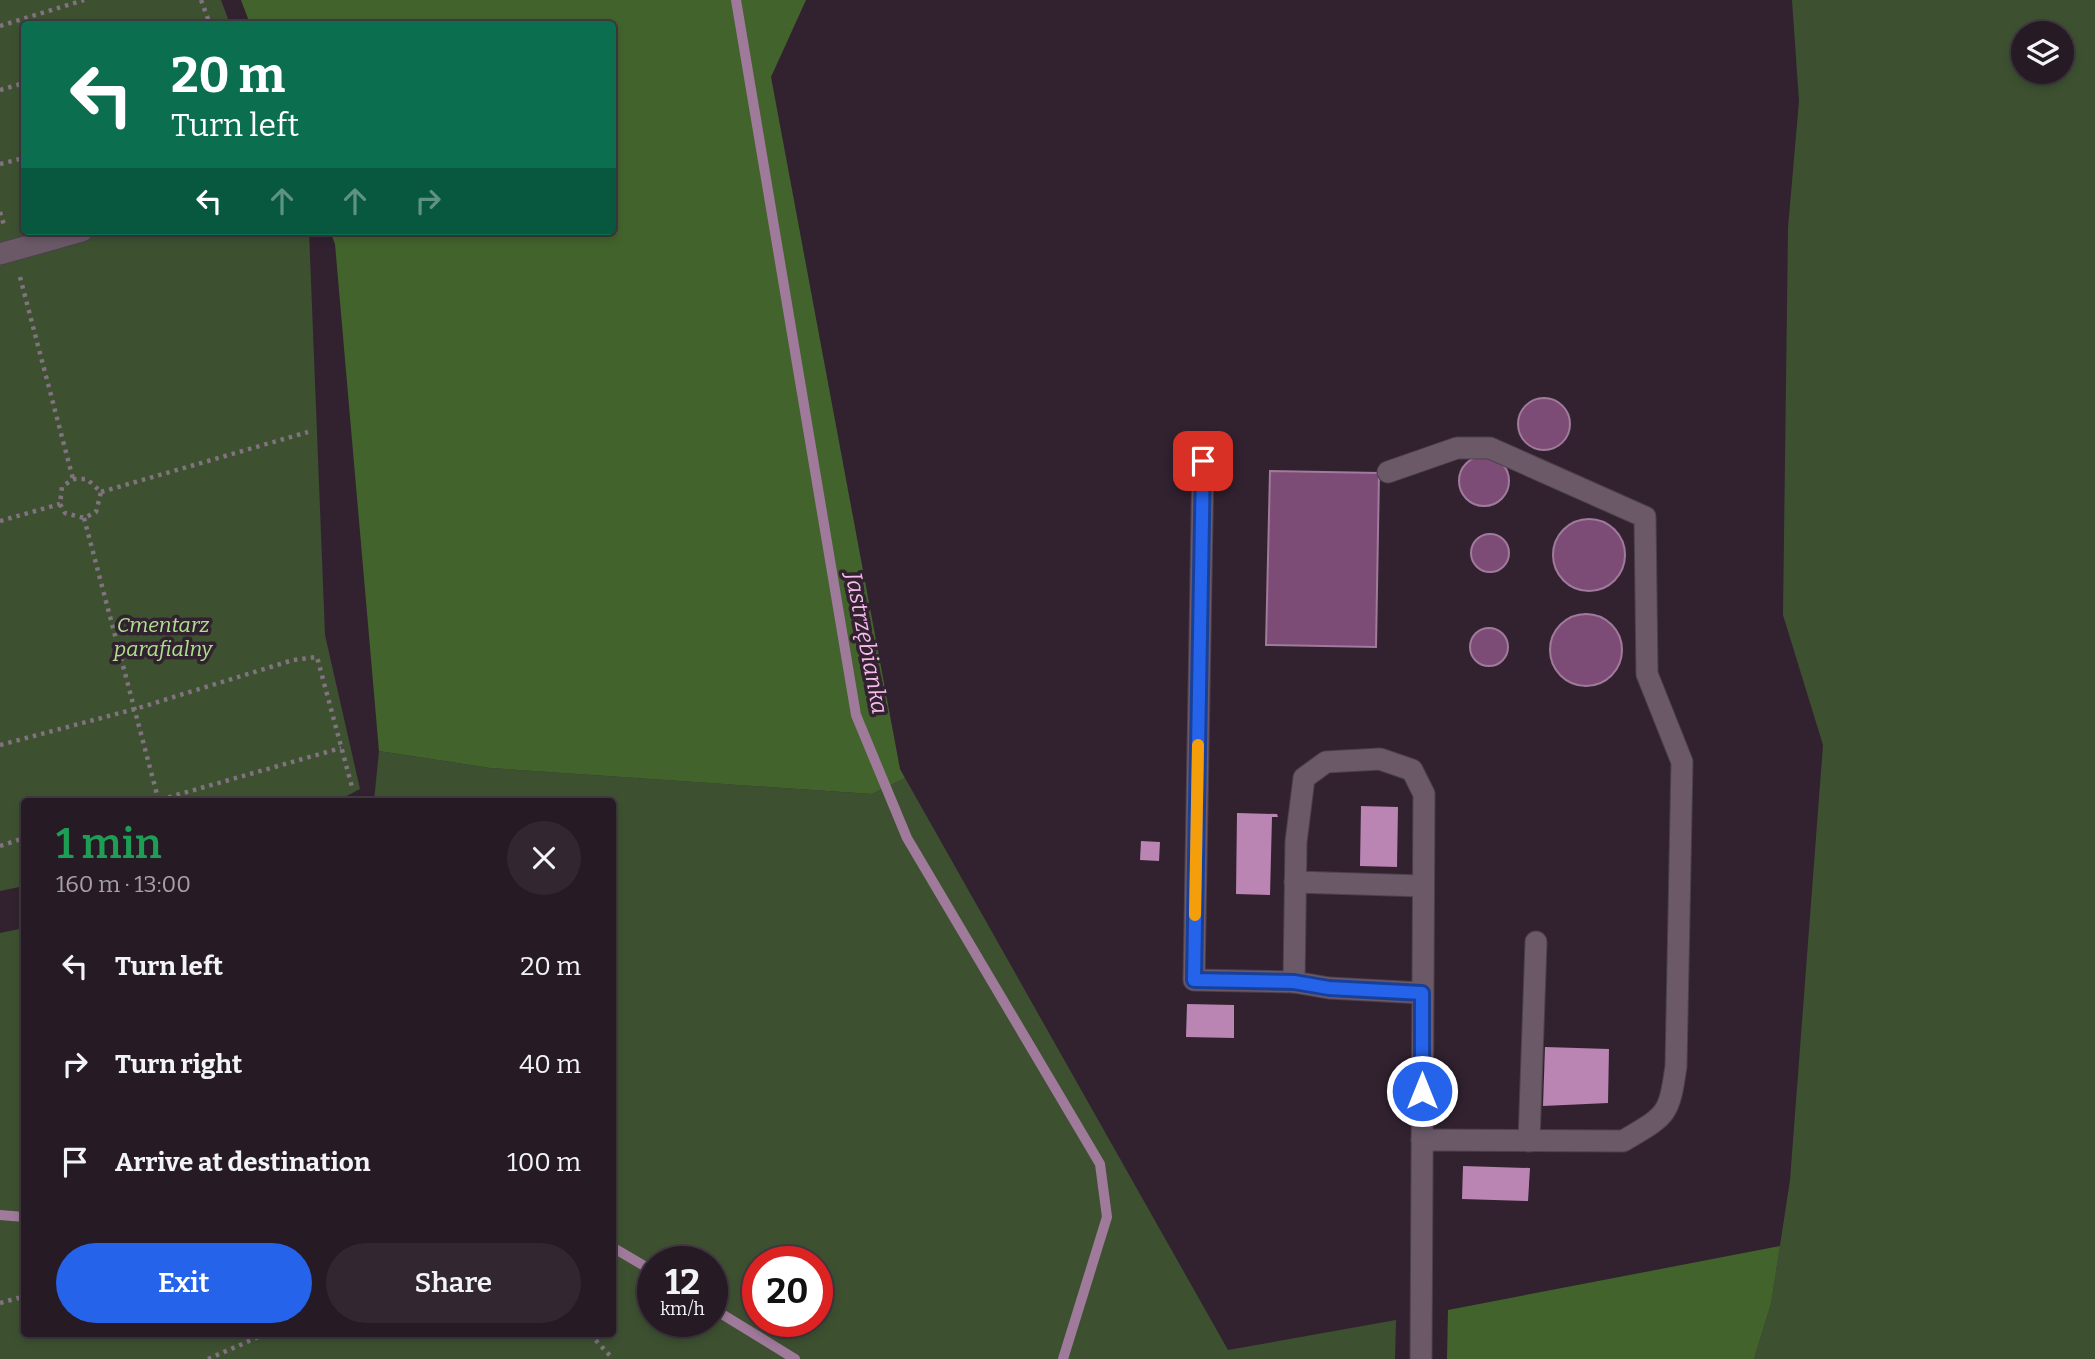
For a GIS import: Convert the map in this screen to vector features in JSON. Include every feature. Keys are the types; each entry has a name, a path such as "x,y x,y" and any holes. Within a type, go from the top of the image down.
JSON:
{"street":[{"path":"7,252 68,235"},
{"path":"1388,472 1457,448 1490,448 1645,517 1647,674 1682,762 1676,1066 1671,1106 1652,1124 1623,1141 1422,1140"},
{"path":"1203,461 1194,980 1294,982 1329,988 1422,993"},
{"path":"1294,982 1296,842 1304,778 1326,762 1380,759 1412,771 1424,794 1421,1359"},
{"path":"1295,882 1423,886"},
{"path":"1529,1142 1536,942"}],"path":[{"path":"0,26 84,0"},
{"path":"201,0 209,21"},
{"path":"0,90 21,84"},
{"path":"0,164 21,159"},
{"path":"0,212 7,252 73,479"},
{"path":"102,492 308,432"},
{"path":"73,479 87,479 102,492 96,512 84,518 65,513 60,504 62,486 73,479"},
{"path":"0,521 60,504"},
{"path":"84,518 158,798"},
{"path":"0,745 135,709 293,660 317,657 352,787"},
{"path":"169,798 341,748"},
{"path":"0,845 21,839"},
{"path":"0,1303 21,1299"},
{"path":"208,1359 258,1337"},
{"path":"593,1337 613,1359"}],"green space":[{"name":"Cmentarz parafialny","path":"0,0 221,0 229,21 21,21 21,235 309,235 325,635 360,789 343,798 21,798 21,887 0,891"},
{"path":"241,0 806,0 771,77 900,769 905,778 872,794 490,768 379,751 335,244 332,235 616,235 616,21 249,21"},
{"path":"1792,0 2095,0 2095,1359 1754,1359 1771,1304 1790,1180 1823,745 1783,615 1788,228 1799,101"},
{"path":"379,751 490,768 872,794 905,778 1228,1350 1396,1320 1395,1359 0,1359 0,933 21,929 21,1337 616,1337 616,798 374,798"},
{"path":"1780,1246 1771,1304 1754,1359 1447,1359 1448,1310"}],"shaded area":[{"path":"1544,398 1554,400 1562,406 1568,414 1568,434 1562,442 1554,448 1544,450 1534,448 1526,442 1520,434 1518,424 1520,414 1526,406 1534,400"},
{"path":"1474,457 1494,457 1508,471 1508,491 1494,505 1474,505 1460,491 1460,471"},
{"path":"1270,471 1379,473 1376,647 1266,645"},
{"path":"1596,519 1615,529 1623,541 1623,569 1615,581 1603,589 1582,591 1563,581 1555,569 1553,548 1563,529 1575,521"},
{"path":"1490,534 1504,539 1509,553 1504,567 1490,572 1476,567 1471,553 1476,539"},
{"path":"1593,614 1612,624 1620,636 1620,664 1612,676 1600,684 1579,686 1560,676 1552,664 1550,643 1560,624 1572,616"},
{"path":"1489,628 1503,633 1508,647 1503,661 1489,666 1475,661 1470,647 1475,633"}],"building":[{"path":"1361,806 1398,807 1397,867 1360,866"},
{"path":"1237,813 1277,814 1278,817 1272,817 1270,895 1236,894"},
{"path":"1141,841 1160,842 1159,861 1140,860"},
{"path":"1187,1004 1234,1005 1234,1038 1186,1037"},
{"path":"1545,1047 1609,1049 1608,1103 1543,1106"},
{"path":"1463,1166 1530,1168 1528,1201 1462,1199"}],"waterway":[{"name":"Jastrzębianka","path":"736,0 856,715 907,838 1100,1164 1107,1217 1063,1359"},
{"path":"0,1215 21,1217"},
{"path":"616,1249 637,1262"},
{"path":"728,1318 795,1359"}],"slow traffic":[{"path":"1195,915 1198,745"}],"route":[{"path":"1203,461 1194,980 1294,982 1329,988 1422,993 1422,1091"}]}
